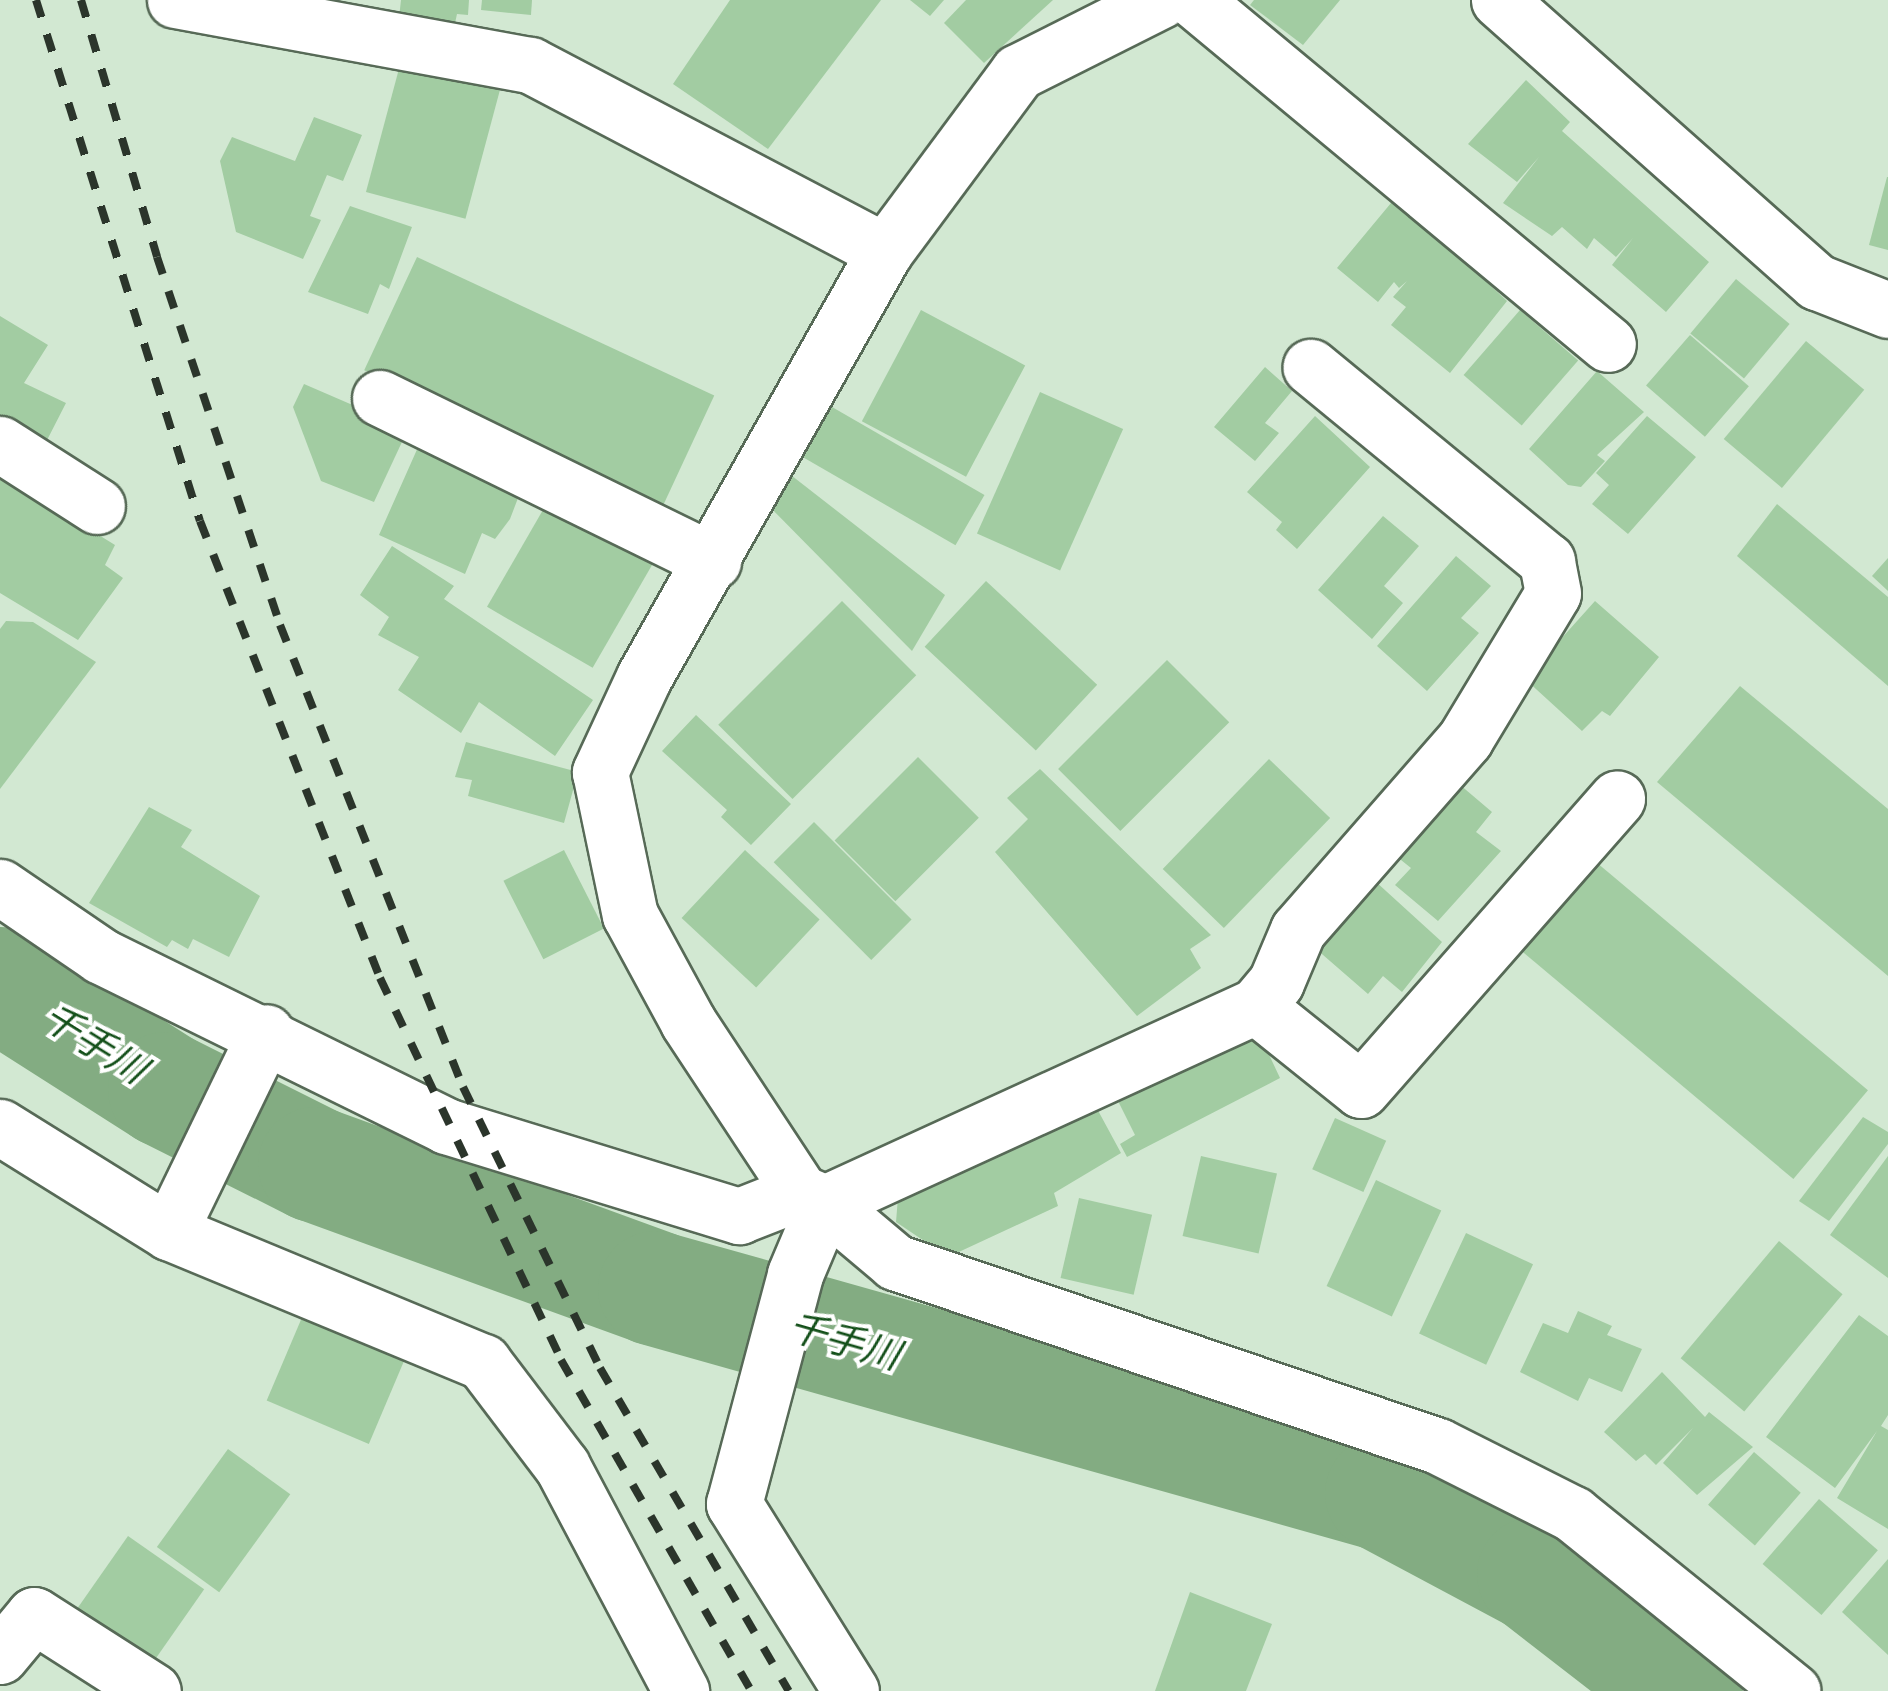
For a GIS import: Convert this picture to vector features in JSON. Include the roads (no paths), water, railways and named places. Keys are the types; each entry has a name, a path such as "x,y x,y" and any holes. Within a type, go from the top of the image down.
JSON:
{"street":[{"path":"175,0 530,64 885,250"},
{"path":"1161,0 1018,72 885,250 644,677 600,772 630,914 688,1022 812,1197 895,1262 1438,1446 1573,1514 1792,1691"},
{"path":"1194,0 1608,344"},
{"path":"1498,0 1550,18 1817,282 1888,310"},
{"path":"0,887 100,956 260,1044 446,1126 739,1216 812,1197 1256,1006 1276,982 1298,930 1465,740 1553,593 1546,561 1312,367"},
{"path":"380,398 712,561"},
{"path":"0,444 97,506"},
{"path":"1256,1006 1361,1090 1616,799"},
{"path":"180,1212 260,1044"},
{"path":"0,1127 482,1362 562,1466 681,1691"},
{"path":"812,1197 734,1504 851,1691"},
{"path":"6,1635 34,1615 153,1691"}],"waterway":[{"name":"千手川","path":"0,984 165,1089 315,1164 655,1288 1382,1493 1534,1574 1685,1691"}],"railway":[{"path":"36,0 200,521 380,978 561,1360 751,1691"},
{"path":"81,0 157,257 280,625 463,1087 600,1368 789,1691"}]}
